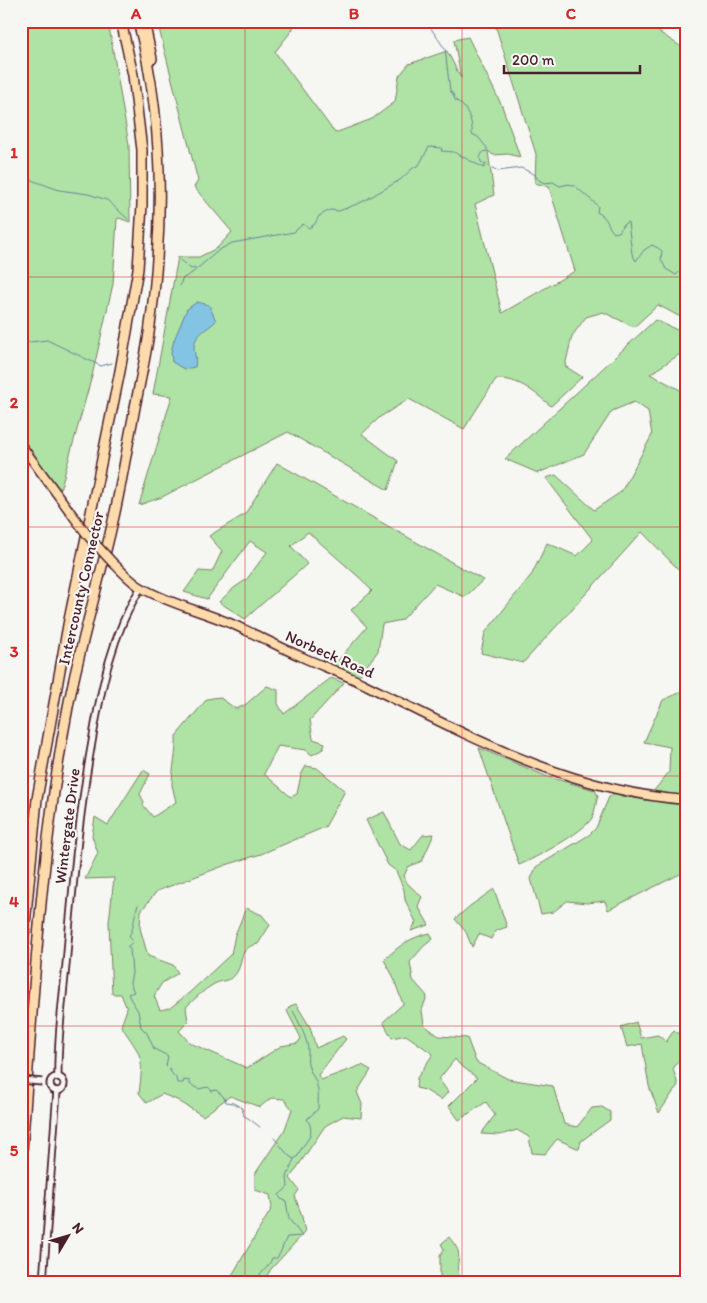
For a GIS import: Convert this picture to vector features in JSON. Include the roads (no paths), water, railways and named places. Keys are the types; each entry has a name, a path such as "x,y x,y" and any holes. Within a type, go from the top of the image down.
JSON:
{"highway":[{"name":"Intercounty Connector","path":"21,967 37,799 138,269 142,205 142,150 133,76 121,21"},
{"name":"Intercounty Connector","path":"21,1164 41,910 53,797 69,705 114,520 149,335 156,278 160,196 154,103 138,21"},
{"path":"144,21 158,89 154,103"}],"main road":[{"name":"Norbeck Road","path":"21,445 93,542 113,564 141,587 170,601 226,620 299,656 352,678 452,729 528,762 570,777 664,798 686,800"}],"street":[{"name":"Wintergate Drive","path":"58,1077 76,844 88,762 109,662 126,613 141,587"},
{"path":"21,1080 50,1082 58,1077 64,1083 62,1089 57,1091"},
{"path":"50,1082 50,1086 57,1091"},
{"path":"42,1282 57,1091"}],"water":[{"path":"197,302 209,305 216,321 199,335 195,342 195,367 184,369 172,362 171,352 187,309"}],"waterway":[{"path":"410,21 416,21"},
{"path":"421,21 428,24 445,49 450,91 455,100 466,110 472,134 478,137 487,148 487,151 483,152 480,157 481,162 485,164"},
{"path":"180,286 182,279 219,250 232,243 294,232 303,224 309,228 315,224 319,216 330,210 339,211 362,202 400,180 419,165 429,147 442,148 441,151 454,152 484,168 485,164 498,171 521,168 534,174 540,181 545,183 553,182 560,186 569,184 575,186 598,206 597,212 604,217 614,233 619,232 624,224 628,222 632,254 636,261 644,250 652,245 662,251 661,259 666,269 676,275 680,271 686,270"},
{"path":"21,174 59,190 88,194 107,200 128,219"},
{"path":"180,260 191,269 196,268"},
{"path":"21,343 47,340 101,366 112,363"},
{"path":"138,905 129,936 133,942 127,947 130,949 132,973 130,983 134,992 128,994 138,1011 141,1027 147,1033 154,1049 168,1056 166,1066 176,1078 177,1083 183,1083 184,1080 190,1081 190,1084 198,1089 208,1087 212,1091 216,1090 223,1096 226,1102 233,1103 242,1108 244,1116 260,1127"},
{"path":"293,1011 307,1043 309,1066 318,1091 318,1109 307,1119 311,1130 310,1135 298,1156 294,1159"},
{"path":"254,1282 269,1265 272,1258 277,1258 287,1237 302,1236 289,1219 286,1201 281,1199 279,1195 288,1187 287,1177 294,1159 289,1156 274,1138"}]}
